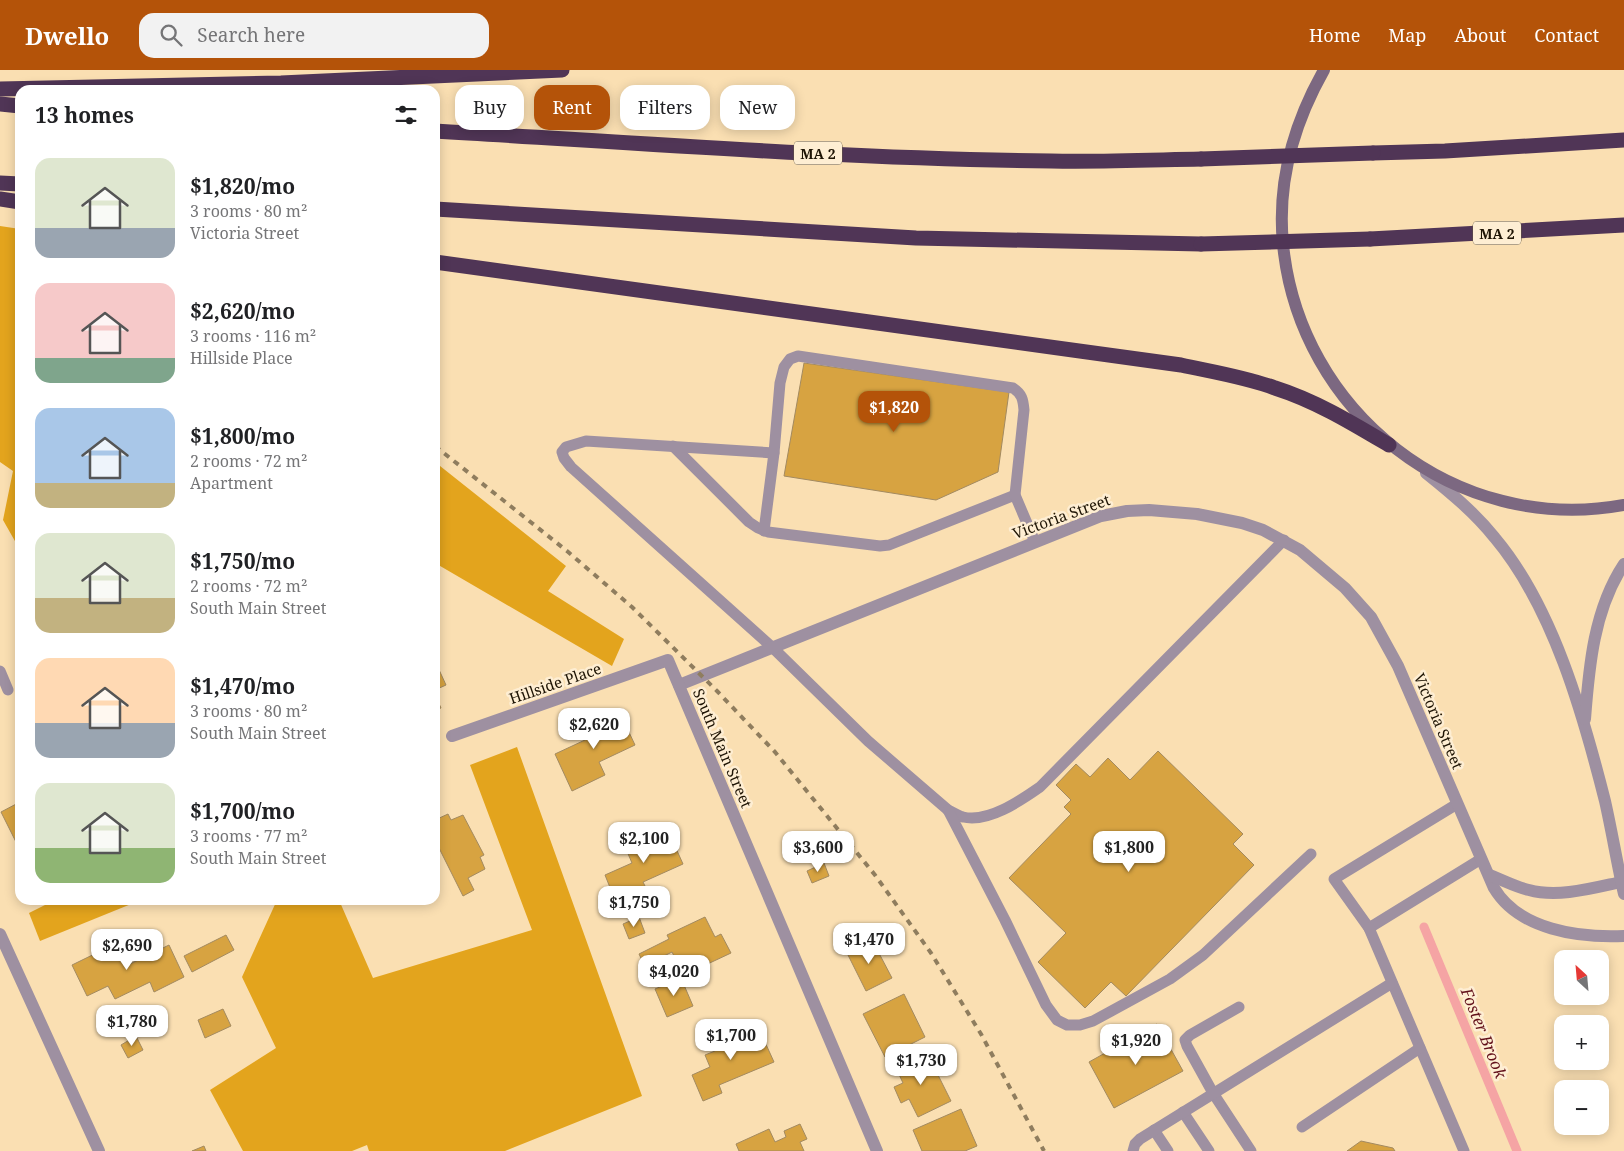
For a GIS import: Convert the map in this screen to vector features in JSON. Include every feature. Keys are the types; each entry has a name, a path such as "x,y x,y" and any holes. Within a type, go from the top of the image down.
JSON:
{"highway":[{"path":"185,85 281,83 562,70"},
{"path":"0,89 15,89"},
{"path":"0,104 15,106"},
{"name":"MA 2","path":"440,131 730,149 1052,161 1202,159 1445,151 1624,140"},
{"path":"0,183 15,184"},
{"path":"0,199 15,201"},
{"name":"MA 2","path":"440,209 916,238 1201,244 1370,238 1624,225"},
{"path":"440,263 1181,365 1244,379 1289,393 1335,412 1389,445"}],"main road":[{"path":"1324,70 1302,114 1287,164 1282,216 1286,268 1299,318 1321,366 1352,408 1389,445 1415,463 1457,486 1526,506 1574,510 1624,505"}],"street":[{"path":"1415,463 1477,516 1496,539 1531,589 1551,630 1584,726 1605,802 1623,888 1546,892 1528,890 1489,875"},
{"name":"Victoria Street","path":"679,685 1101,516 1127,511 1149,510 1220,518 1256,528 1284,540 1300,550 1331,574 1371,617 1398,666 1494,888 1507,906 1517,914 1548,928 1594,935 1624,936"},
{"path":"1584,726 1595,637 1605,602 1624,564"},
{"name":"South Main Street","path":"668,660 877,1151"},
{"name":"Hillside Place","path":"452,736 668,660"},
{"path":"0,934 99,1151"}],"lane":[{"path":"764,531 774,453 780,384 784,367 790,359 798,356 1013,388 1021,393 1024,410 1015,495 1035,542"},
{"path":"774,453 586,440 566,447 562,452 564,458 571,466 772,647 868,741 948,810 963,817 980,818 1007,807 1040,787 1284,540"},
{"path":"673,446 749,522 764,531 880,546 1015,495"},
{"path":"0,670 8,690"},
{"path":"1457,804 1334,879 1369,928 1464,1151"},
{"path":"948,810 1046,1005 1058,1020 1067,1025 1080,1025 1093,1021 1170,980 1203,955 1311,854"},
{"path":"1369,928 1481,859"},
{"path":"1133,1151 1135,1144 1154,1130 1392,982"},
{"path":"1239,1007 1190,1035 1185,1040 1213,1093 1251,1151"},
{"path":"1302,1127 1420,1048"},
{"path":"1183,1112 1209,1151"},
{"path":"1154,1130 1168,1151"}],"shaded area":[{"path":"0,226 15,228 15,541 3,520 13,471 0,462"},
{"path":"440,466 566,566 548,591 624,639 612,666 440,566"},
{"path":"517,747 642,1096 505,1151 369,1151 367,1145 352,1151 243,1151 210,1090 276,1048 242,977 275,905 341,905 373,978 532,930 470,765"},
{"path":"45,905 129,905 40,941 29,913"}],"building":[{"path":"804,363 1009,392 998,472 936,500 784,476"},
{"path":"440,672 446,685 440,688"},
{"path":"619,711 635,745 599,762 605,775 572,791 555,754 585,740 580,730"},
{"path":"1158,751 1243,834 1233,844 1254,865 1126,996 1111,982 1085,1008 1038,962 1066,933 1009,878 1071,814 1064,807 1071,800 1056,785 1076,764 1090,777 1108,758 1130,780"},
{"path":"15,805 15,840 1,812"},
{"path":"448,814 451,820 463,815 484,855 480,857 485,869 468,878 474,890 463,896 440,850 440,818"},
{"path":"665,824 683,864 643,882 648,892 617,905 605,875 632,863 623,842"},
{"path":"824,863 829,876 812,883 807,871"},
{"path":"639,917 645,933 629,939 623,924"},
{"path":"705,917 715,937 721,934 731,953 699,968 696,961 680,968 672,952 656,960 661,970 649,975 639,954 669,939 667,935"},
{"path":"226,935 234,950 192,972 184,956"},
{"path":"871,938 892,978 866,991 846,951"},
{"path":"119,942 130,964 169,945 184,977 154,992 150,982 115,999 108,986 87,996 72,965"},
{"path":"681,978 693,1006 667,1017 655,989"},
{"path":"904,994 925,1037 885,1057 863,1014"},
{"path":"223,1009 231,1026 205,1038 198,1020"},
{"path":"1157,1024 1183,1071 1114,1108 1089,1062"},
{"path":"749,1025 757,1043 764,1040 774,1062 719,1085 722,1093 703,1101 692,1075 710,1067 705,1055 715,1051 711,1041"},
{"path":"136,1036 143,1050 128,1058 121,1045"},
{"path":"927,1053 951,1101 918,1117 909,1099 901,1103 894,1087 903,1083 896,1068"},
{"path":"961,1109 977,1146 965,1151 922,1151 913,1130"},
{"path":"800,1124 807,1139 800,1142 804,1151 739,1151 736,1144 769,1129 775,1142 786,1137 784,1131"},
{"path":"1361,1141 1393,1148 1395,1151 1347,1151"},
{"path":"204,1146 206,1151 192,1151"}],"waterway":[{"name":"Foster Brook","path":"1424,927 1517,1151"}],"railway":[{"path":"0,99 15,110"},
{"path":"440,450 567,551 632,607 717,691 775,752 875,875 931,953 981,1034 1044,1151"}]}
